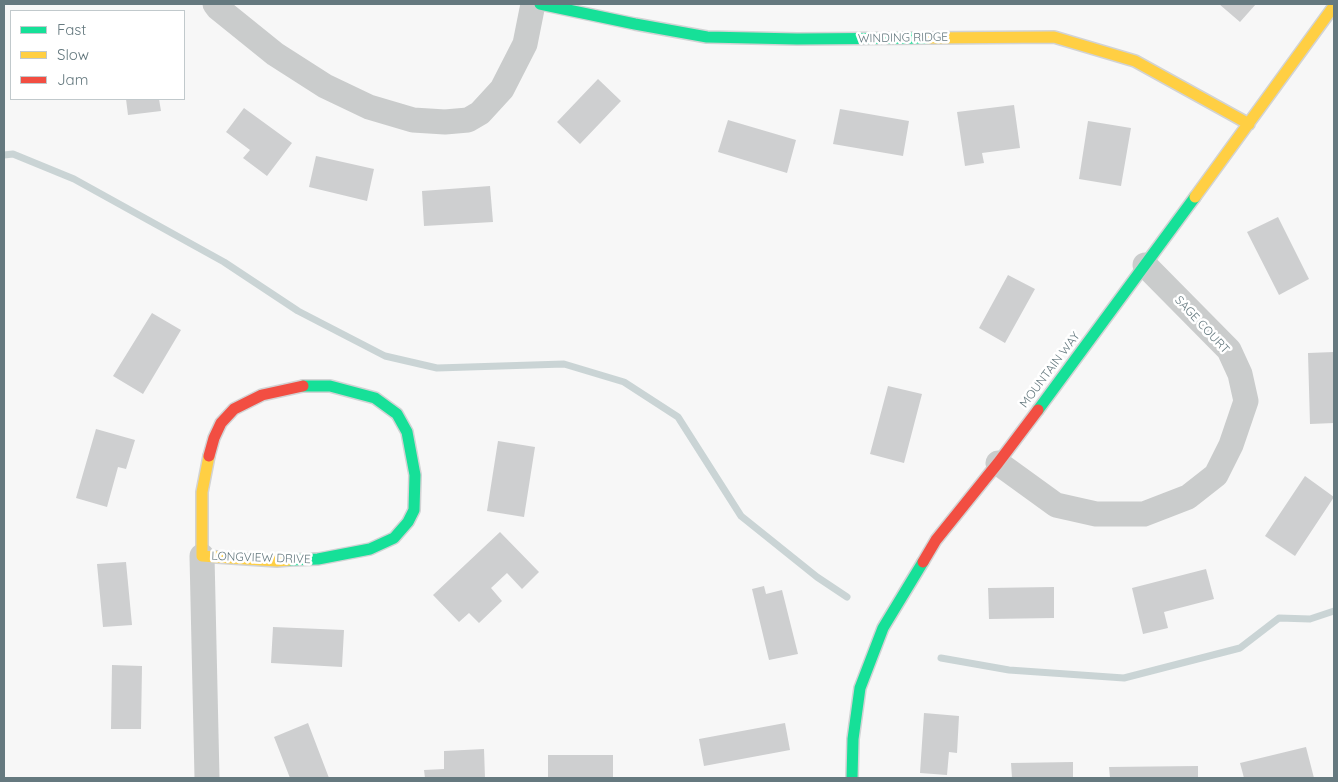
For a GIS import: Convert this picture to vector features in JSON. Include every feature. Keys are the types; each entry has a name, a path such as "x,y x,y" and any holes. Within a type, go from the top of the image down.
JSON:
{"street":[{"path":"215,4 275,54 325,86 369,106 413,120 445,122 468,120 474,117 502,89 525,44 533,4"},
{"name":"WINDING RIDGE","path":"540,4 707,37 797,39 1054,37 1135,61 1249,124"},
{"name":"MOUNTAIN WAY","path":"852,778 853,739 860,688 883,628 936,540 998,463 1334,6"},
{"name":"SAGE COURT","path":"998,463 1056,505 1096,514 1144,514 1188,497 1216,475 1231,446 1246,401 1240,374 1229,350 1145,265"},
{"name":"LONGVIEW DRIVE","path":"202,556 277,561 318,560 370,549 394,538 408,522 414,510 415,475 407,432 397,414 375,398 330,386 303,386 262,395 234,409 221,423 207,461 202,492 202,556 207,778"}],"building":[{"path":"1219,4 1256,4 1240,22"},
{"path":"598,79 621,101 580,144 557,122"},
{"path":"126,100 159,100 161,111 128,115"},
{"path":"1014,105 1020,148 982,153 984,163 965,166 957,112"},
{"path":"244,108 292,143 267,176 243,158 250,150 226,132"},
{"path":"840,109 909,121 903,156 833,144"},
{"path":"728,120 796,140 787,173 718,152"},
{"path":"1088,121 1131,128 1121,186 1079,179"},
{"path":"316,156 374,169 367,201 309,187"},
{"path":"490,186 493,222 424,226 422,191"},
{"path":"1278,217 1309,279 1279,295 1247,232"},
{"path":"1008,275 1035,289 1005,343 979,328"},
{"path":"152,313 181,330 143,394 113,376"},
{"path":"1334,352 1334,423 1310,424 1308,353"},
{"path":"888,386 922,394 904,463 870,454"},
{"path":"96,429 135,440 126,469 118,467 107,507 76,498"},
{"path":"498,441 535,447 524,517 487,511"},
{"path":"1305,476 1334,497 1295,556 1265,536"},
{"path":"500,532 539,572 522,589 507,573 491,588 502,601 479,623 469,613 459,622 433,595"},
{"path":"126,562 132,625 103,627 97,564"},
{"path":"1206,569 1214,599 1164,612 1168,628 1143,634 1132,588"},
{"path":"764,586 766,594 782,590 798,654 769,660 752,589"},
{"path":"1054,587 1054,618 989,619 988,588"},
{"path":"273,627 344,630 342,667 271,663"},
{"path":"112,665 142,666 141,729 111,729"},
{"path":"924,713 959,716 957,753 949,752 947,775 920,773"},
{"path":"308,723 329,778 290,778 274,737"},
{"path":"785,723 790,750 704,766 699,739"},
{"path":"1306,747 1314,778 1244,778 1240,763"},
{"path":"484,749 485,778 425,778 424,770 444,769 444,751"},
{"path":"548,755 613,755 613,778 548,778"},
{"path":"1073,762 1073,778 1012,778 1011,763"},
{"path":"1198,766 1198,778 1110,778 1109,767"}],"waterway":[{"path":"4,155 13,154 74,179 224,262 298,311 385,356 437,368 564,364 624,382 678,417 741,516 817,577 847,597"},
{"path":"941,658 1009,670 1124,678 1240,648 1279,618 1310,619 1334,611"}],"traffic: fast":[{"path":"540,4 707,37 797,39 928,38"},
{"path":"1038,410 1195,197"},
{"path":"289,560 318,559 370,549 394,538 408,522 414,510 415,475 407,432 397,414 375,398 330,386 303,386"},
{"path":"852,778 853,739 860,688 883,628 923,562"}],"traffic: slow":[{"path":"1195,197 1334,6"},
{"path":"928,38 1054,37 1135,61 1249,124"},
{"path":"209,456 202,492 202,556 277,561 289,560"}],"traffic: jam":[{"path":"209,456 221,423 234,409 262,395 303,386"},
{"path":"923,562 936,540 1038,410"}]}
